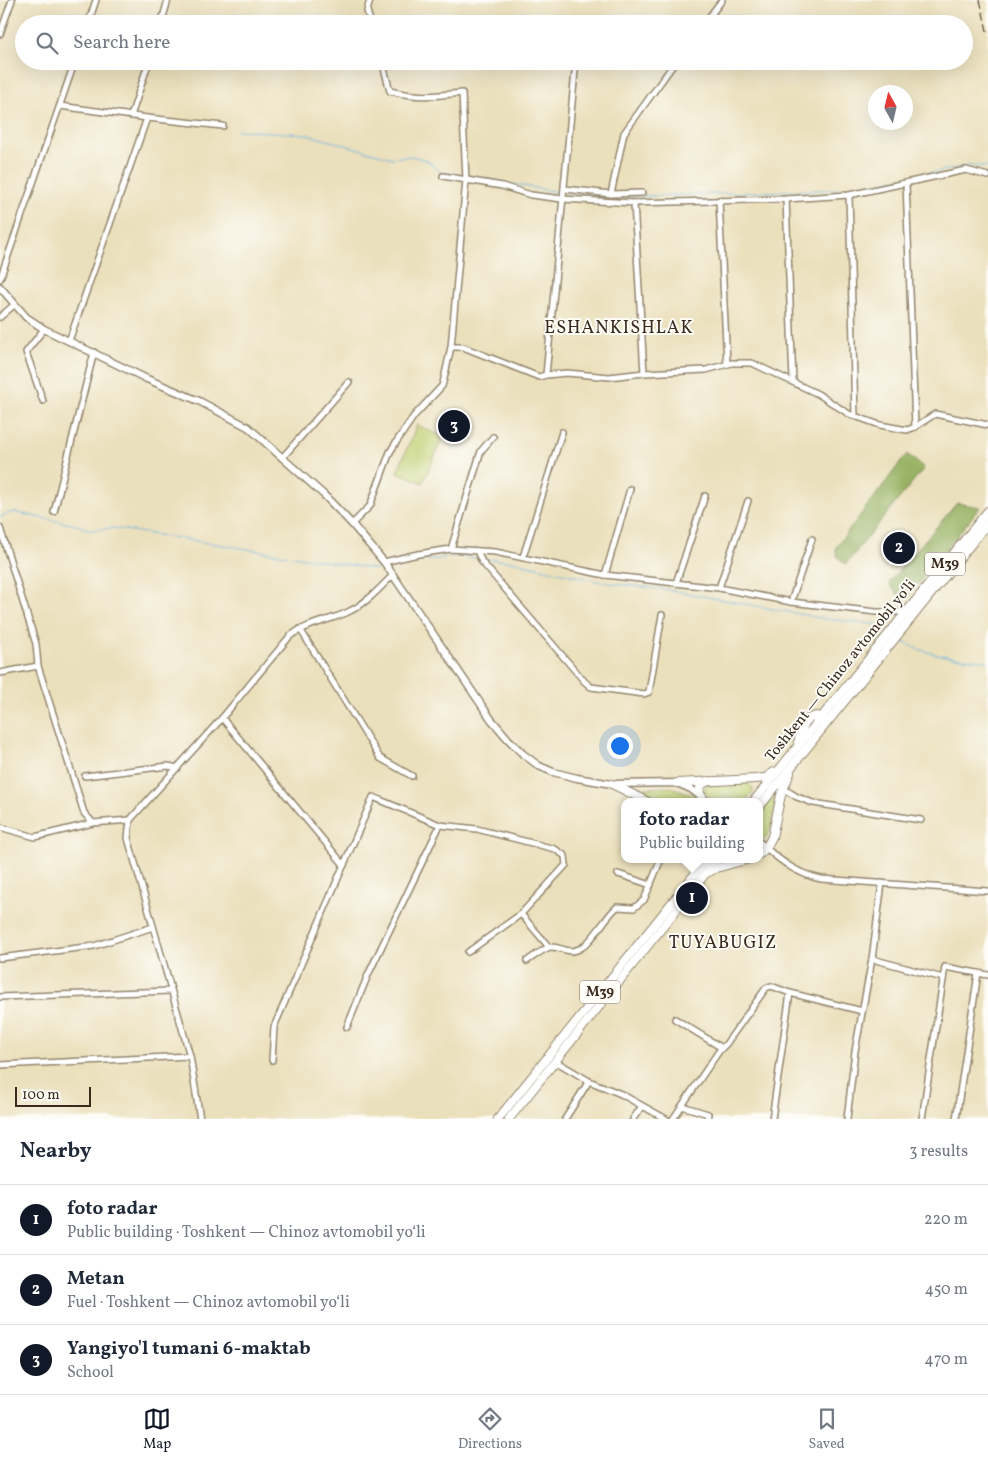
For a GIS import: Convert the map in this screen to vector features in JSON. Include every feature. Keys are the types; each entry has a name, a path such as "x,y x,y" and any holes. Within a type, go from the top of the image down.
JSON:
{"highway":[{"name":"Toshkent — Chinoz avtomobil yoʻli","path":"763,802 794,764 823,721 888,641 988,511"},
{"name":"Toshkent — Chinoz avtomobil yoʻli","path":"905,618 988,523"},
{"name":"Toshkent — Chinoz avtomobil yoʻli","path":"756,798 795,750 805,722 812,717 823,721"},
{"path":"763,845 772,837 784,789 794,764"},
{"path":"677,783 709,780 755,780 765,778 780,768"},
{"path":"703,798 699,793 699,789 709,780"},
{"path":"612,784 640,798"},
{"name":"M39","path":"509,1119 673,907 704,863"},
{"name":"M39","path":"498,1119 673,907 714,863"},
{"path":"705,874 716,868 734,863"}],"main road":[{"path":"0,287 26,317 44,328 147,379 224,413 248,427 352,524 384,562 492,718 519,750 539,766 576,778 612,784 677,783 691,789 702,798"}],"street":[{"path":"0,34 12,0"},
{"path":"91,15 96,0"},
{"path":"164,15 168,0"},
{"path":"368,15 367,11 370,0"},
{"path":"711,15 722,0"},
{"path":"0,279 72,70"},
{"path":"131,116 146,70"},
{"path":"352,524 370,506 390,452 397,441 414,416 442,386 451,347 466,180 462,93 430,97 410,96 390,91 384,70"},
{"path":"546,375 575,70"},
{"path":"611,194 624,133 670,70"},
{"path":"60,106 223,126"},
{"path":"68,341 147,118"},
{"path":"444,176 502,186 531,195 562,199 634,203 786,199 848,195 966,170 988,176"},
{"path":"906,183 915,427"},
{"path":"565,189 611,194 642,193"},
{"path":"848,195 855,416"},
{"path":"786,199 793,382"},
{"path":"719,200 727,364"},
{"path":"634,203 644,373"},
{"path":"0,317 14,305"},
{"path":"43,401 26,352 44,328"},
{"path":"451,347 463,347 539,377 579,373 609,377 706,370 727,364 752,363 793,382 855,416 880,425 907,430 935,414 988,425"},
{"path":"54,512 94,352"},
{"path":"282,458 348,382"},
{"path":"523,557 562,432"},
{"path":"451,550 481,451 493,437"},
{"path":"606,575 630,489"},
{"path":"676,583 704,496"},
{"path":"719,588 748,501"},
{"path":"0,528 36,644 38,666 84,813 93,823"},
{"path":"791,602 812,539"},
{"path":"384,562 418,554 451,550 477,551 523,557 606,575 719,588 791,602 876,612 905,618"},
{"path":"477,551 482,562 591,687 644,694 649,692 662,615"},
{"path":"200,1119 190,1056 128,838 130,820 222,718 290,636 300,629 347,613 362,605 391,572"},
{"path":"300,629 380,758 412,776"},
{"path":"0,673 38,666"},
{"path":"222,718 344,865"},
{"path":"85,776 168,766 178,768"},
{"path":"784,789 796,797 813,803 921,820"},
{"path":"272,1060 274,1026 373,797 440,825 485,832 555,849 565,856 566,865 521,914 468,952"},
{"path":"0,827 35,837 93,823 130,820"},
{"path":"346,1027 368,975 440,825"},
{"path":"763,845 788,866 808,876 821,879 988,891"},
{"path":"521,914 549,947 568,952 583,947 596,933 607,916 617,907 634,908 644,900 659,863"},
{"path":"618,874 651,885"},
{"path":"847,1119 855,1051 872,960 882,883"},
{"path":"0,958 94,946 153,927"},
{"path":"527,961 549,947"},
{"path":"872,960 943,978"},
{"path":"922,1119 945,968 988,975"},
{"path":"956,1119 978,973"},
{"path":"673,1119 766,988 771,986 790,993 862,1011"},
{"path":"0,997 171,991"},
{"path":"772,1119 790,993"},
{"path":"675,1019 722,1048"},
{"path":"0,1065 190,1056"},
{"path":"555,1061 589,1082 621,1094 666,1119"},
{"path":"565,1119 589,1082"},
{"path":"633,1119 642,1106"},
{"path":"682,1106 708,1114 707,1119"}],"green space":[{"path":"417,425 443,437 423,483 397,472"},
{"path":"907,454 924,468 846,564 838,557 836,547"},
{"path":"957,503 980,507 906,599 901,598 890,585 890,581"},
{"path":"748,783 753,788 753,792 748,798 709,798 704,792 706,784"},
{"path":"671,787 691,794 696,798 648,798 642,795 640,791 645,788"},
{"path":"776,799 770,830 765,839 763,839 763,811 769,802"}],"waterway":[{"path":"237,130 305,134 392,158 413,156 428,161 441,173 464,175"},
{"path":"566,194 625,197 845,189 968,166 988,167"},
{"path":"468,176 562,193"},
{"path":"0,517 13,512 91,530 113,528 375,569 385,567"},
{"path":"389,566 457,556 477,558"},
{"path":"483,559 511,561 601,582 670,590 826,619 882,625 889,630"},
{"path":"900,639 909,645 931,653 988,661"}],"railway":[{"path":"980,0 988,35"}],"place":[{"name":"Yangiyo'l tumani 6-maktab","path":"454,426"},
{"name":"Metan","path":"899,548"},
{"name":"foto radar","path":"692,898"}],"district":[{"name":"ESHANKISHLAK","path":"619,328"},
{"name":"TUYABUGIZ","path":"723,943"}]}
